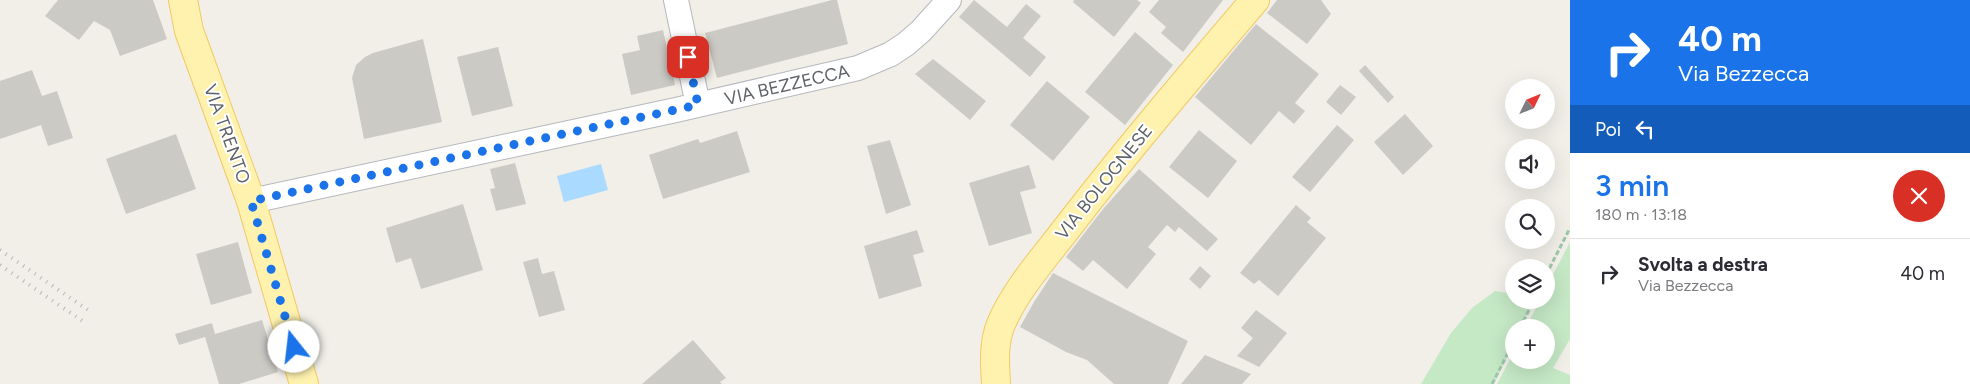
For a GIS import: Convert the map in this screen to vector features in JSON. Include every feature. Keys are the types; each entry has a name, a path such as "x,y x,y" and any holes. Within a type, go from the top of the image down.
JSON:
{"main road":[{"name":"VIA TRENTO","path":"183,0 189,31 251,201 304,384"},
{"name":"VIA BOLOGNESE","path":"996,384 995,348 998,331 1009,308 1029,277 1113,169 1255,0"}],"street":[{"path":"676,0 698,105"},
{"name":"VIA BEZZECCA","path":"251,201 698,105 830,75 876,62 891,54 921,31 949,0"}],"path":[{"path":"1554,259 1570,228"},
{"path":"1492,384 1505,359"}],"green space":[{"path":"1570,242 1570,339 1555,365 1555,319 1530,319 1535,309 1555,309 1555,271"},
{"path":"1495,291 1505,293 1505,309 1530,309 1525,319 1505,319 1505,361 1494,384 1421,384 1451,333 1472,308"},
{"path":"1505,369 1555,369 1570,375 1570,384 1497,384"}],"water":[{"path":"601,164 608,190 564,202 557,176"}],"building":[{"path":"58,0 153,0 167,39 120,56 110,30 94,21 79,40 45,16"},
{"path":"837,0 848,44 717,78 705,33"},
{"path":"974,0 1007,27 1026,4 1041,16 1023,38 1046,57 1030,77 959,17"},
{"path":"1074,0 1137,0 1141,3 1114,37 1073,2"},
{"path":"1159,0 1223,0 1183,52 1161,33 1166,27 1149,12"},
{"path":"1277,0 1321,0 1331,14 1307,44 1267,13"},
{"path":"1256,24 1319,74 1295,103 1305,111 1294,124 1279,111 1251,145 1195,97"},
{"path":"663,30 675,85 631,95 622,54 640,50 637,36"},
{"path":"1135,32 1173,65 1125,125 1085,92"},
{"path":"423,39 442,122 364,139 352,78 356,65 373,53"},
{"path":"498,47 513,106 472,116 457,57"},
{"path":"933,59 986,101 970,120 915,74"},
{"path":"1365,65 1394,97 1388,103 1359,71"},
{"path":"32,70 42,96 57,91 73,138 48,146 41,125 0,139 0,81"},
{"path":"1047,81 1090,117 1053,161 1010,125"},
{"path":"1340,85 1356,97 1341,115 1326,102"},
{"path":"1405,114 1433,146 1403,175 1374,142"},
{"path":"1337,125 1354,140 1310,192 1292,177"},
{"path":"1199,130 1237,161 1208,198 1169,167"},
{"path":"737,131 750,172 663,199 649,155 698,139 700,143"},
{"path":"176,134 196,189 126,214 106,159"},
{"path":"890,140 911,205 886,214 867,146"},
{"path":"515,163 526,204 496,211 490,189 495,188 490,169"},
{"path":"1029,165 1036,188 1020,192 1032,233 989,246 969,183"},
{"path":"1139,169 1218,239 1207,251 1179,227 1175,232 1167,225 1148,247 1156,254 1127,289 1093,260 1083,271 1066,257 1103,209"},
{"path":"463,204 483,270 421,289 411,258 396,263 386,228"},
{"path":"1296,205 1311,218 1307,222 1326,238 1278,296 1259,280 1254,284 1240,273"},
{"path":"917,230 924,252 913,255 922,286 879,299 864,246"},
{"path":"238,242 252,293 211,305 196,254"},
{"path":"538,258 542,274 554,271 565,310 539,317 523,262"},
{"path":"1200,266 1211,276 1200,289 1189,279"},
{"path":"1053,273 1188,341 1168,384 1114,384 1087,360 1066,352 1020,327"},
{"path":"1256,310 1287,333 1259,367 1237,356 1253,338 1241,328"},
{"path":"262,320 278,372 239,384 219,384 205,337 179,345 175,334 212,323 215,334"},
{"path":"693,340 726,378 720,382 722,384 642,384"},
{"path":"1205,355 1251,374 1242,384 1181,384"}],"railway":[{"path":"0,250 91,312"},
{"path":"0,265 84,322"}],"route":[{"path":"294,347 251,201 698,105 688,57"}]}
